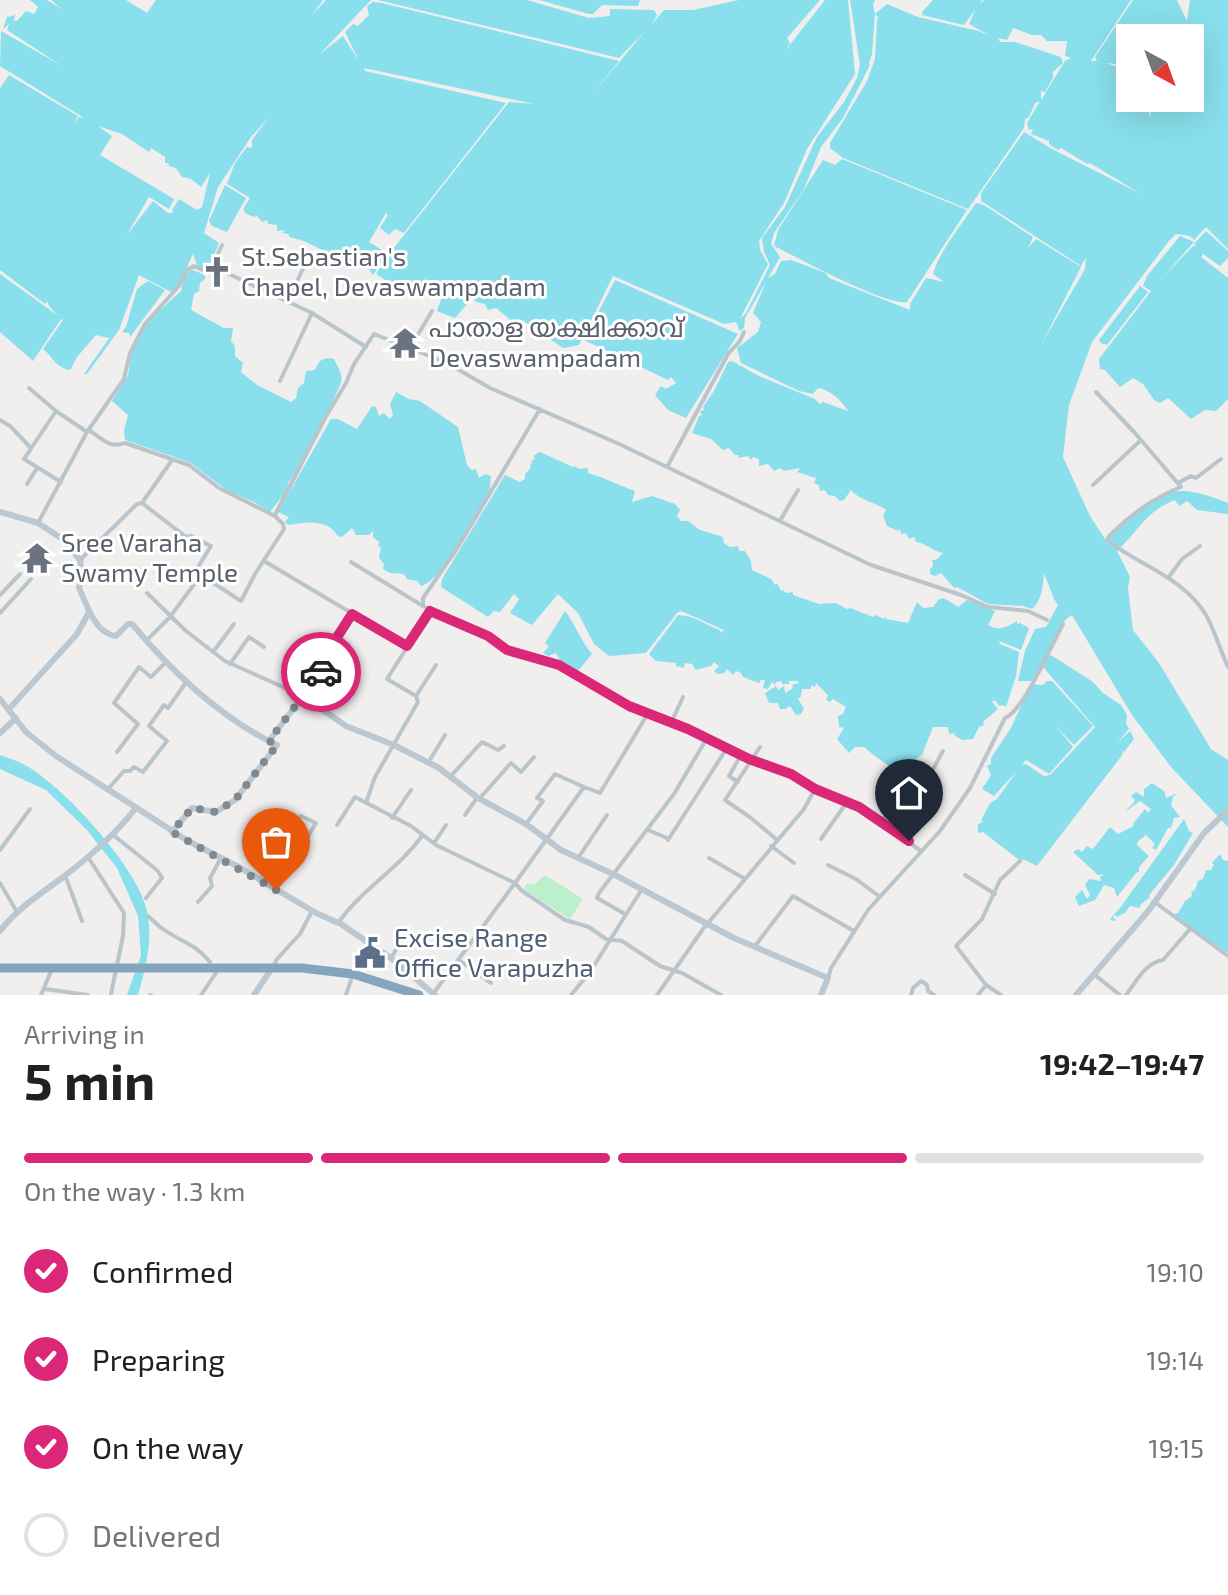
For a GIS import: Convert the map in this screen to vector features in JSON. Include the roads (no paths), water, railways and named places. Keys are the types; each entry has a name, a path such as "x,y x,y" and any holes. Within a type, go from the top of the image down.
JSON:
{"highway":[{"path":"0,968 152,968 214,964 273,967 353,974 419,995"}],"street":[{"path":"38,523 88,431 124,379 130,353 145,324 179,286 188,269 194,266 209,273 222,245"},
{"path":"212,266 312,313 366,347"},
{"path":"288,301 304,266"},
{"path":"410,348 432,311"},
{"path":"280,381 312,313"},
{"path":"667,467 728,354 744,332"},
{"path":"275,516 354,364 374,334 447,363 495,390 780,519 860,559 988,607 1028,611 1047,620"},
{"path":"29,388 56,411 110,446 125,443 189,465 219,488 275,516 284,529 241,601 201,575 198,567 211,546 191,536 186,537 142,503"},
{"path":"1096,392 1180,488 1166,491 1143,506 1107,540 1190,595 1207,617 1228,667"},
{"path":"423,606 423,598 464,538 540,409"},
{"path":"56,411 24,459 61,482"},
{"path":"0,420 30,447"},
{"path":"1093,485 1141,440"},
{"path":"1178,483 1191,476 1196,478 1221,459"},
{"path":"80,560 137,504 142,503 172,460"},
{"path":"27,484 37,468"},
{"path":"780,519 798,490"},
{"path":"0,512 38,523 64,540 80,560 82,575 79,588 85,597 88,614 113,637 130,623 166,662 224,715 277,745 235,800 216,812 192,808 172,832"},
{"path":"1168,578 1182,559 1200,546"},
{"path":"263,561 407,646"},
{"path":"351,562 430,611 488,636 507,650 559,665 647,715 791,774 815,789 847,802 921,851"},
{"path":"0,595 20,574"},
{"path":"146,641 170,617 201,575"},
{"path":"0,613 31,579"},
{"path":"147,593 170,617 230,664 303,696 346,726 394,745 428,763 478,798 526,824 547,841 578,858 707,924 828,978"},
{"path":"366,803 375,777 418,702 416,696 387,679 430,611"},
{"path":"9,709 77,634 88,614"},
{"path":"269,741 326,665 321,662 352,614"},
{"path":"213,652 234,624"},
{"path":"824,994 831,968 854,931 880,897 940,831 970,788 1005,718 1015,713 1040,672 1063,624"},
{"path":"230,664 249,637 264,647"},
{"path":"117,752 138,724 114,703 139,667 151,677 166,662"},
{"path":"416,696 436,665"},
{"path":"108,789 124,771 134,767 143,772 167,741 149,726 164,705 168,708 187,681"},
{"path":"671,723 683,697"},
{"path":"0,699 26,732 56,756 172,832 338,923 391,958 434,994 584,787"},
{"path":"526,824 543,801 537,798 555,774 600,793 647,715"},
{"path":"0,733 16,718"},
{"path":"428,763 445,735"},
{"path":"625,914 597,898 674,794 707,738"},
{"path":"450,777 482,742 498,750 504,746"},
{"path":"760,747 725,800 776,839"},
{"path":"648,830 668,839 727,748"},
{"path":"881,822 907,782 913,780 921,786 925,784 943,751"},
{"path":"738,782 729,776 741,755"},
{"path":"465,815 511,763 521,772 534,757"},
{"path":"657,995 707,924 804,809 815,789"},
{"path":"392,818 411,790"},
{"path":"337,825 355,797 434,843 515,883 565,920 622,941 721,995"},
{"path":"821,839 847,802"},
{"path":"0,850 30,809"},
{"path":"0,931 17,912 87,857 135,809"},
{"path":"1076,995 1155,902 1204,833 1228,810"},
{"path":"578,858 607,815"},
{"path":"276,890 316,823 301,816"},
{"path":"434,843 446,825"},
{"path":"112,834 162,878 146,898"},
{"path":"338,923 377,881 405,859 423,835"},
{"path":"771,846 794,863"},
{"path":"87,857 124,913 123,936 111,994"},
{"path":"198,902 212,886 210,878 221,858"},
{"path":"709,858 745,879"},
{"path":"1001,995 986,985 956,946 982,919 1000,880 1020,861"},
{"path":"828,865 856,879 880,897"},
{"path":"65,875 82,921"},
{"path":"965,875 995,894"},
{"path":"0,883 17,912"},
{"path":"571,995 590,972 642,889"},
{"path":"755,946 793,896 854,931"},
{"path":"1155,902 1228,956"},
{"path":"254,995 277,959 300,934 312,911"},
{"path":"148,916 164,931 172,932 201,950 214,964 201,995"},
{"path":"1126,995 1190,929"},
{"path":"391,958 406,933"},
{"path":"459,960 491,983"},
{"path":"41,995 52,968"},
{"path":"346,995 353,974"},
{"path":"1095,975 1120,995"},
{"path":"911,995 913,988 921,981 934,995"},
{"path":"978,995 986,985"},
{"path":"45,989 88,995"}],"water":[{"path":"30,0 47,0 63,10 51,0 126,0 147,13 156,0 323,0 311,16 326,0 371,0 320,54 343,36 359,61 345,32 353,24 358,26 369,15 367,6 373,2 382,3 619,61 591,96 646,30 619,58 378,0 527,0 589,18 610,16 610,9 654,10 657,15 652,24 664,10 693,10 739,0 820,0 787,38 790,43 785,51 825,0 848,0 855,74 807,149 784,203 759,241 768,264 740,319 770,265 762,238 785,207 817,137 844,102 857,78 860,65 850,0 875,0 875,14 887,4 918,17 979,31 992,37 969,24 975,10 964,25 922,15 922,12 933,0 982,0 980,4 984,0 1131,0 1091,61 1097,61 1095,57 1116,26 1116,64 1106,63 1116,66 1116,112 1148,112 1151,117 1150,112 1204,112 1204,24 1117,24 1133,0 1177,0 1187,21 1190,0 1228,0 1228,249 1206,227 1194,240 1190,236 1176,234 1169,241 1092,342 1069,405 1063,457 1090,516 1107,542 1133,514 1166,494 1189,491 1228,503 1228,514 1197,510 1187,501 1179,506 1175,500 1165,504 1150,515 1117,551 1130,577 1128,588 1133,630 1159,663 1211,749 1228,760 1228,827 1171,767 1132,715 1072,615 1059,628 1047,657 1051,655 1093,682 1121,705 1127,715 1129,729 1117,743 1130,731 1134,739 1037,866 1018,859 983,832 978,833 978,824 983,822 981,820 990,803 997,799 1017,771 994,796 982,789 991,775 987,766 1011,728 1031,684 1043,685 1052,681 1093,726 1074,745 1054,724 1073,747 1049,774 1026,760 1022,765 1026,764 1044,776 1050,775 1095,727 1043,667 1036,681 1018,681 1025,651 1035,629 1046,627 1058,605 1044,573 1040,597 1032,609 988,604 954,588 941,573 935,576 930,574 932,560 943,553 916,542 914,537 909,539 906,533 901,534 900,529 887,526 883,515 886,510 883,508 851,490 840,501 825,490 820,491 819,485 814,483 816,478 797,472 800,468 774,471 768,464 759,466 759,459 753,457 751,460 748,456 738,458 739,455 729,448 723,450 711,439 692,433 702,415 700,411 704,410 728,362 732,361 820,404 823,402 848,411 839,399 827,391 818,388 813,394 799,391 741,363 737,348 758,332 761,322 753,313 766,282 740,331 736,322 724,324 613,276 579,345 563,348 522,320 513,322 496,308 488,310 485,304 476,302 473,297 455,318 437,311 445,288 437,281 425,279 415,295 410,296 376,274 389,254 388,250 393,249 509,102 534,104 364,68 365,71 506,103 404,233 395,229 389,235 380,228 388,215 386,213 369,242 385,252 373,275 369,269 328,256 328,253 304,241 289,237 289,234 282,233 285,230 277,231 277,225 268,224 267,220 262,222 256,215 246,214 243,209 250,198 227,184 235,163 247,147 252,148 252,140 268,118 251,137 218,187 204,233 219,243 207,271 198,268 193,254 178,286 171,292 139,275 119,330 87,374 84,374 115,330 109,338 96,335 70,370 65,369 43,349 61,319 33,361 0,332 0,274 57,315 47,301 45,304 0,270 0,88 9,75 78,116 73,125 79,117 84,118 0,66 1,31 62,66 7,30 9,24 3,29 7,17 15,15 14,21 17,21 26,11 34,14 38,7","holes":["875,14 879,18 875,59 867,81 830,143 830,148 843,158 968,209 1024,128 1025,119 1035,103 1040,101 1027,123 1029,130 1033,129 1031,134 1049,141 1058,150 1061,148 1090,163 1141,194 1024,132 981,193 981,201 1081,266 1086,258 1085,269 1041,345 1081,267 1036,239 1028,248 1033,237 976,203 936,265 933,274 944,282 926,278 910,304 910,310 791,260 781,261 775,274 768,278 780,257 771,244 774,233 804,189 821,147 843,118 870,65","1013,28 1041,35 1047,41 1067,41 1065,56 1071,58 1065,61 1041,100 1041,91 1045,92 1053,72 1063,63 1061,57 1015,42 1000,42 998,38 1007,40","98,126 122,134 149,152 151,148 165,157 165,163 176,168 182,177 191,179 201,187 210,173 202,207 197,210 179,199 173,213 168,213 153,201 126,236 149,197 169,209 174,199 100,155 112,136"]},
{"path":"539,0 640,0 638,6 602,5 589,14"},
{"path":"842,159 967,210 907,302 880,297 774,246 778,230 823,160 835,165"},
{"path":"225,185 246,198 227,232 212,226 209,221"},
{"path":"1206,231 1228,251 1228,258 1220,266 1203,254 1201,257 1228,278 1228,399 1216,411 1205,410 1191,419 1168,398 1160,403 1154,400 1143,384 1133,378 1120,387 1105,370 1100,369 1099,359 1151,291 1143,286 1147,276 1180,236 1194,242 1162,278 1193,246 1196,247 1194,244"},
{"path":"191,269 205,275 205,279 194,294 191,310 224,328 233,328 231,341 235,346 235,356 243,363 241,372 257,385 291,402 304,383 306,371 315,370 322,360 334,359 341,374 341,383 286,492 270,512 228,491 189,462 125,440 128,415 112,401 128,375 132,351 146,323 181,291 183,280"},
{"path":"615,280 738,334 686,418 668,410 655,395 661,386 666,389 676,383 671,377 668,380 584,340"},
{"path":"148,281 165,290 130,337 129,333 122,332 137,289"},
{"path":"1140,286 1148,292 1107,345 1101,343 1099,340"},
{"path":"396,392 420,401 458,427 467,465 472,470 476,469 479,478 485,474 491,476 490,489 450,559 430,581 421,586 404,574 383,569 384,564 379,558 381,547 373,537 373,531 369,535 356,535 352,528 342,537 322,524 288,525 285,522 289,517 278,512 331,419 338,419 357,429 372,406 376,407 379,416 384,413 390,419 393,415 390,404"},
{"path":"540,452 579,469 588,468 588,473 635,491 632,502 652,496 675,504 680,510 677,516 681,521 688,521 700,530 723,537 724,543 730,547 738,546 739,551 745,551 751,561 752,570 771,579 775,585 777,583 786,593 793,592 793,595 819,604 836,603 873,617 876,615 884,619 886,616 886,619 908,623 917,602 923,608 933,607 944,598 958,607 967,600 995,611 988,625 992,627 1003,628 1017,621 1017,624 1029,628 1021,650 999,641 1019,652 1016,676 1006,707 999,706 995,700 992,702 998,709 983,722 973,739 962,740 955,733 949,734 948,727 933,727 922,755 917,758 912,770 908,769 910,773 904,772 886,764 864,747 855,747 849,753 837,739 844,728 839,727 838,716 843,714 846,707 833,699 830,702 826,700 828,695 816,683 815,687 811,685 811,689 802,689 798,699 804,709 796,715 790,706 780,709 778,703 769,703 765,693 776,686 778,690 784,686 785,693 793,688 792,685 799,683 797,681 789,681 789,684 776,682 775,685 772,682 768,689 763,688 765,680 759,683 736,671 733,675 727,669 718,674 714,671 719,666 714,662 711,666 696,670 692,664 685,663 684,668 676,666 676,663 656,661 649,654 678,615 695,619 721,633 724,630 681,611 646,653 609,656 594,644 578,613 558,594 532,625 510,613 519,599 514,594 500,612 494,611 488,617 441,587 442,579 505,475 520,482 525,479 531,463 534,465 531,462 535,458 533,456"},
{"path":"565,611 592,654 577,672 560,661 556,653 548,656 543,653 549,646 545,643"},
{"path":"0,755 23,764 57,789 96,829 130,873 141,893 149,922 148,953 138,995 127,995 141,955 138,916 117,868 86,829 46,790 0,769"},
{"path":"1152,783 1164,791 1166,798 1178,793 1171,805 1180,817 1174,818 1156,850 1152,848 1155,844 1146,835 1138,841 1137,845 1149,856 1139,867 1139,873 1117,897 1114,888 1104,885 1095,900 1079,906 1075,897 1082,890 1087,899 1090,895 1085,885 1089,879 1101,881 1100,877 1104,874 1098,875 1073,852 1078,849 1082,852 1087,846 1093,849 1110,827 1118,834 1134,826 1145,809 1148,813 1151,809 1140,801 1125,812 1135,801 1131,796 1136,792 1144,797 1144,789"},
{"path":"1184,819 1193,833 1174,865 1140,908 1130,906 1125,913 1116,917 1115,914 1113,918 1117,920 1110,919 1120,908"},
{"path":"1220,854 1223,860 1228,861 1228,953 1176,917 1175,913 1192,896 1191,892 1198,881 1203,879 1206,870 1211,870 1212,863"}],"place":[{"name":"St.Sebastian's Chapel, Devaswampadam","path":"217,272"},
{"name":"പാതാള യക്ഷിക്കാവ് Devaswampadam","path":"405,343"},
{"name":"Sree Varaha Swamy Temple","path":"37,558"},
{"name":"Excise Range Office Varapuzha","path":"370,953"}]}
